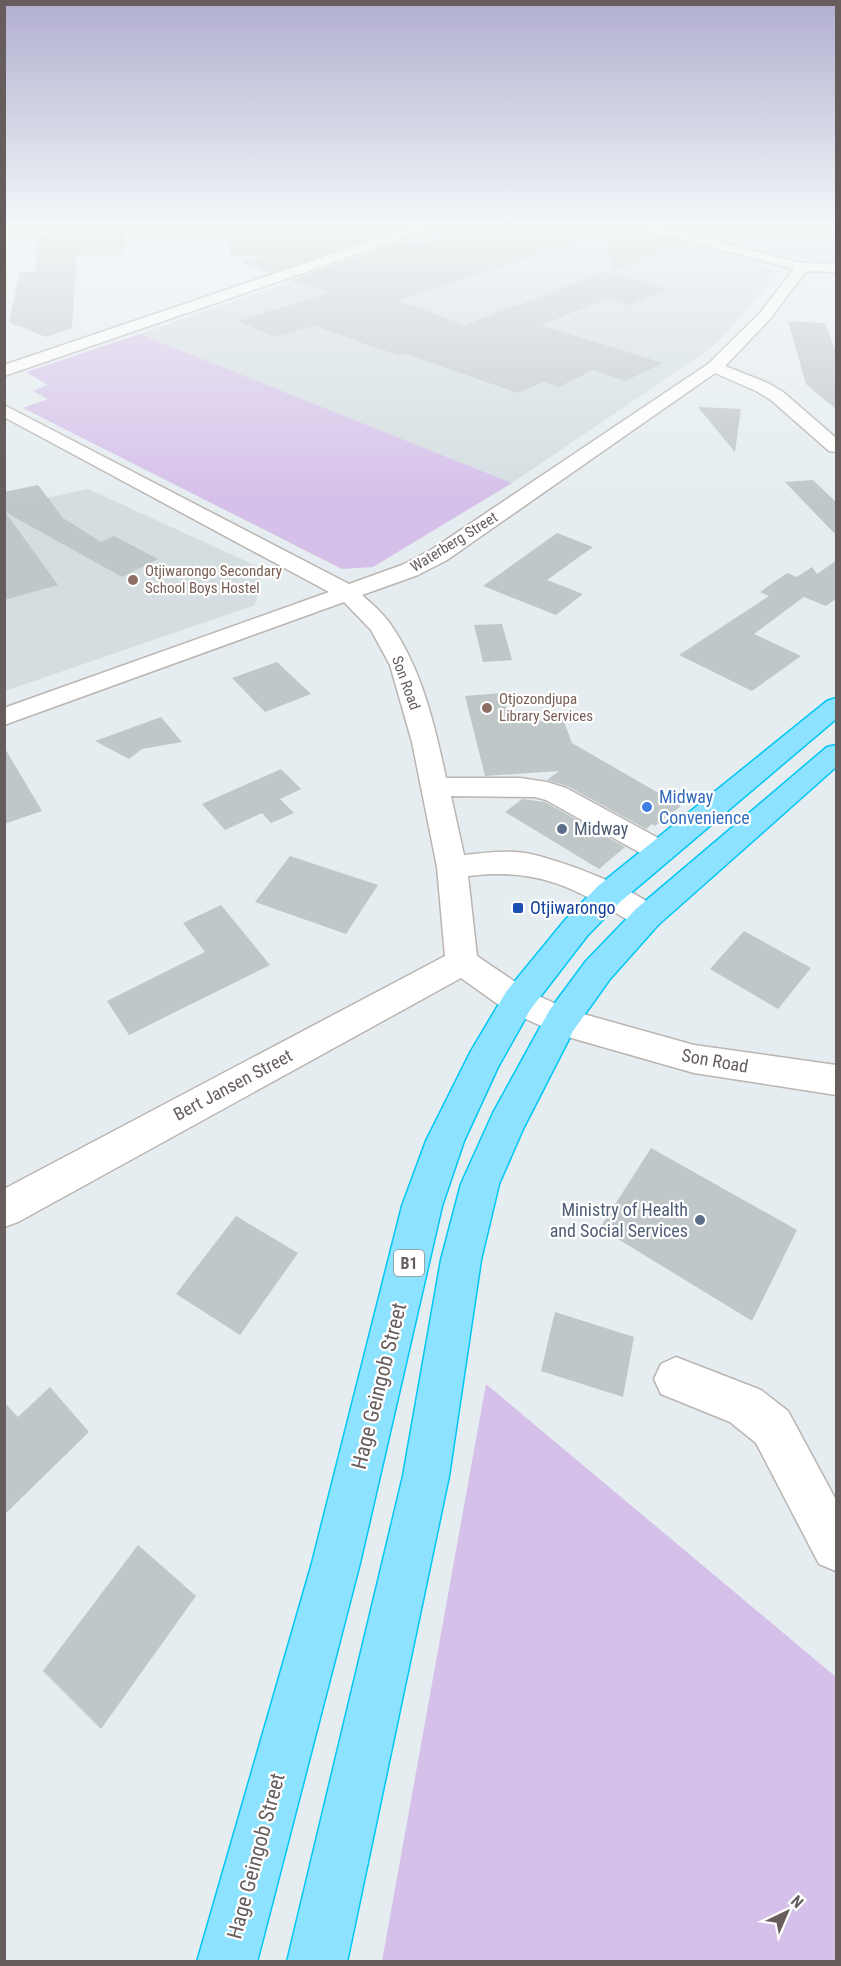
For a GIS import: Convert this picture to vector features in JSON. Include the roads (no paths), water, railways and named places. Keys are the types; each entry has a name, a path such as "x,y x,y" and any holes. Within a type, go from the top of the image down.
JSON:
{"highway":[{"name":"Hage Geingob Street","path":"226,1962 336,1563 422,1206 445,1141 483,1061 518,1001 576,927 609,894 837,706"},
{"path":"318,1962 426,1476 461,1260 477,1195 506,1124 561,1021 598,970 647,917 837,753"},
{"path":"675,841 724,850"}],"street":[{"path":"4,371 159,318"},
{"name":"Waterberg Street","path":"4,717 410,570 439,555 714,367 763,318"},
{"path":"714,367 762,387 777,396 837,447"},
{"name":"Son Road","path":"4,410 347,592 381,627 402,665 425,742 452,867 462,962"},
{"path":"435,787 537,788 675,841"},
{"path":"452,867 507,861 538,865 609,894 647,917"},
{"path":"462,962 518,1001"},
{"name":"Bert Jansen Street","path":"4,1209 462,962"},
{"name":"Son Road","path":"518,1001 561,1021 694,1059 837,1080"},
{"path":"676,1379 745,1406 771,1427 837,1546"}],"place":[{"name":"Otjiwarongo Secondary School Boys Hostel","path":"133,580"},
{"name":"Otjozondjupa Library Services","path":"487,708"},
{"name":"Midway Convenience","path":"647,807"},
{"name":"Midway","path":"562,829"},
{"name":"Otjiwarongo","path":"518,908"},
{"name":"Ministry of Health and Social Services","path":"700,1220"}]}
